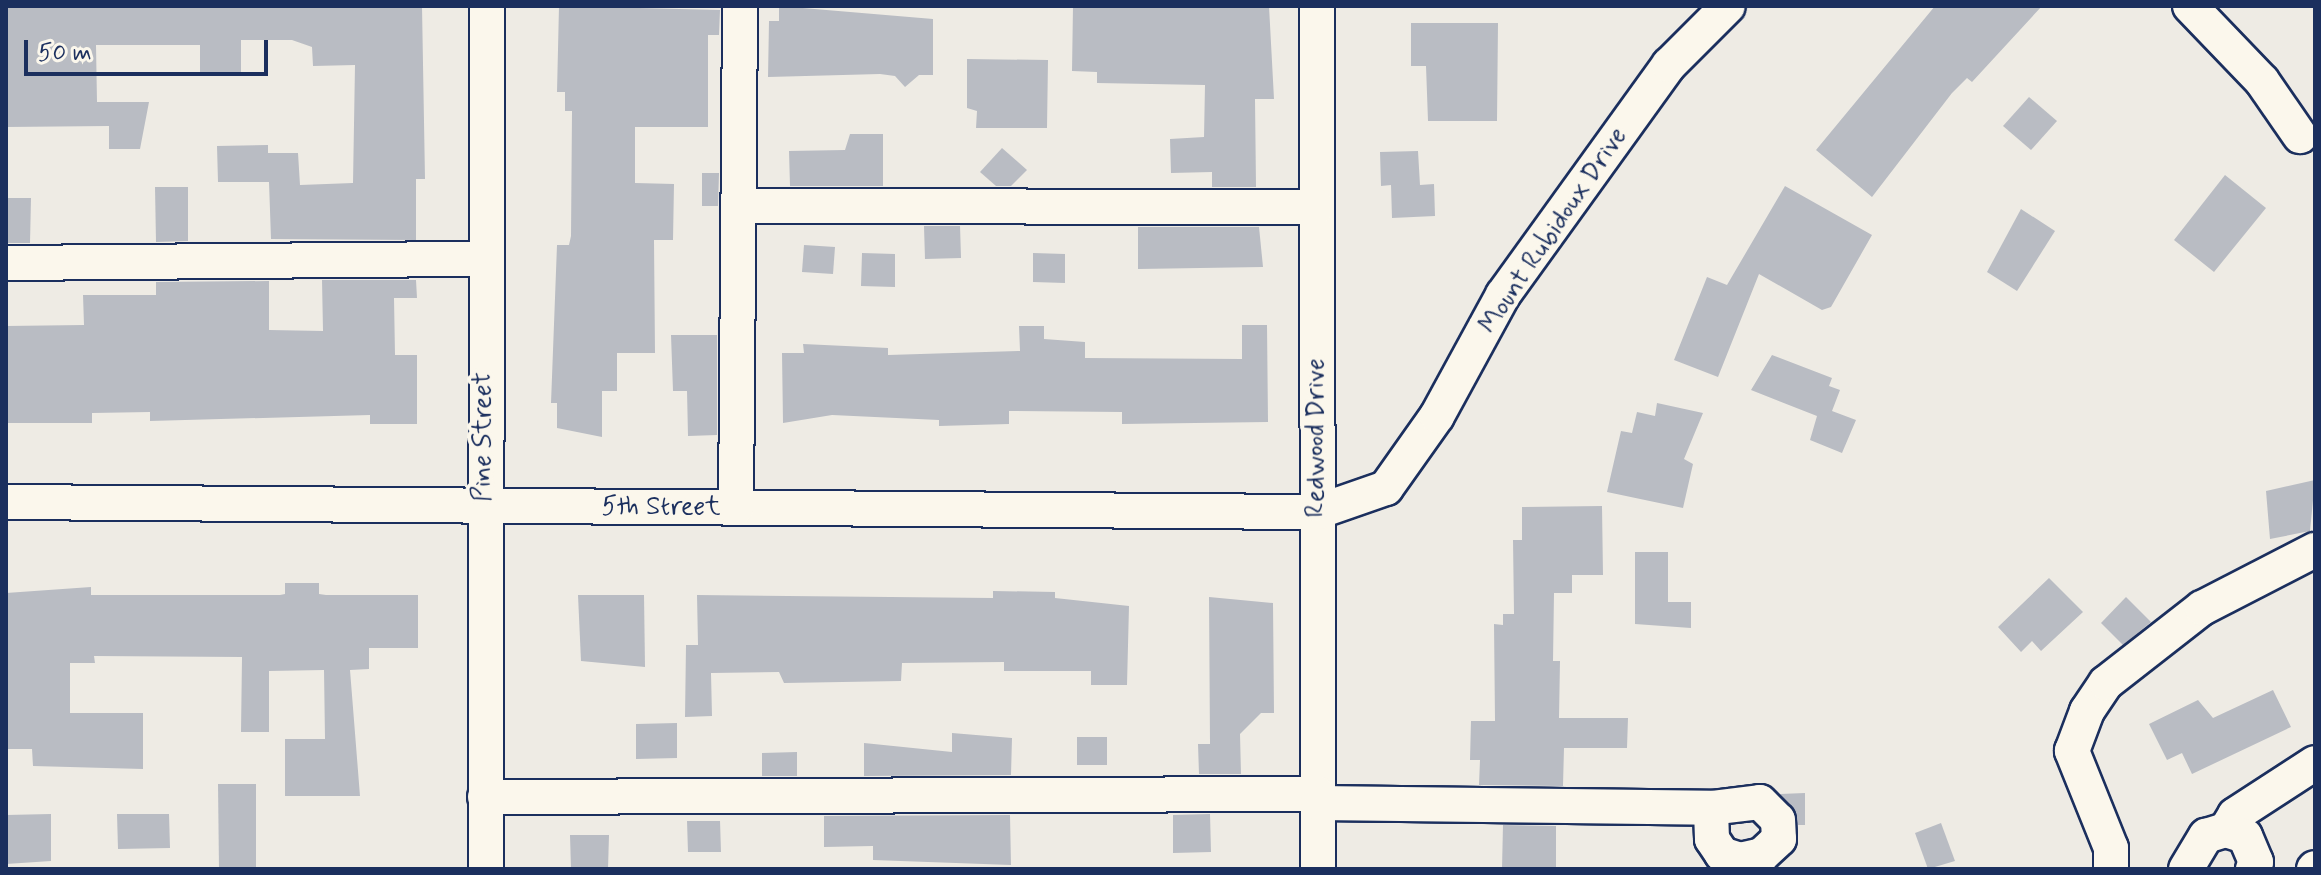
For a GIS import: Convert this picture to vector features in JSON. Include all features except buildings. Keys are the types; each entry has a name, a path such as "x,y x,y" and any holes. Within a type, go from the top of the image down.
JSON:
{"street":[{"name":"Pine Street","path":"486,869 483,506 487,6"},
{"path":"736,508 740,6"},
{"name":"Redwood Drive","path":"1317,6 1318,869"},
{"name":"Mount Rubidoux Drive","path":"1317,512 1386,488 1437,416 1503,295 1669,65 1728,6"},
{"path":"2190,6 2262,81 2300,136"},
{"path":"738,206 1317,207"},
{"path":"6,263 485,259"},
{"name":"5th Street","path":"6,502 1317,512"},
{"path":"2111,869 2111,848 2072,751 2087,711 2106,683 2202,608 2315,550"},
{"path":"2226,830 2235,815 2315,763"},
{"path":"485,797 1318,798 1711,808"},
{"path":"2186,869 2206,836 2226,830 2245,836 2256,862 2253,869"}]}
